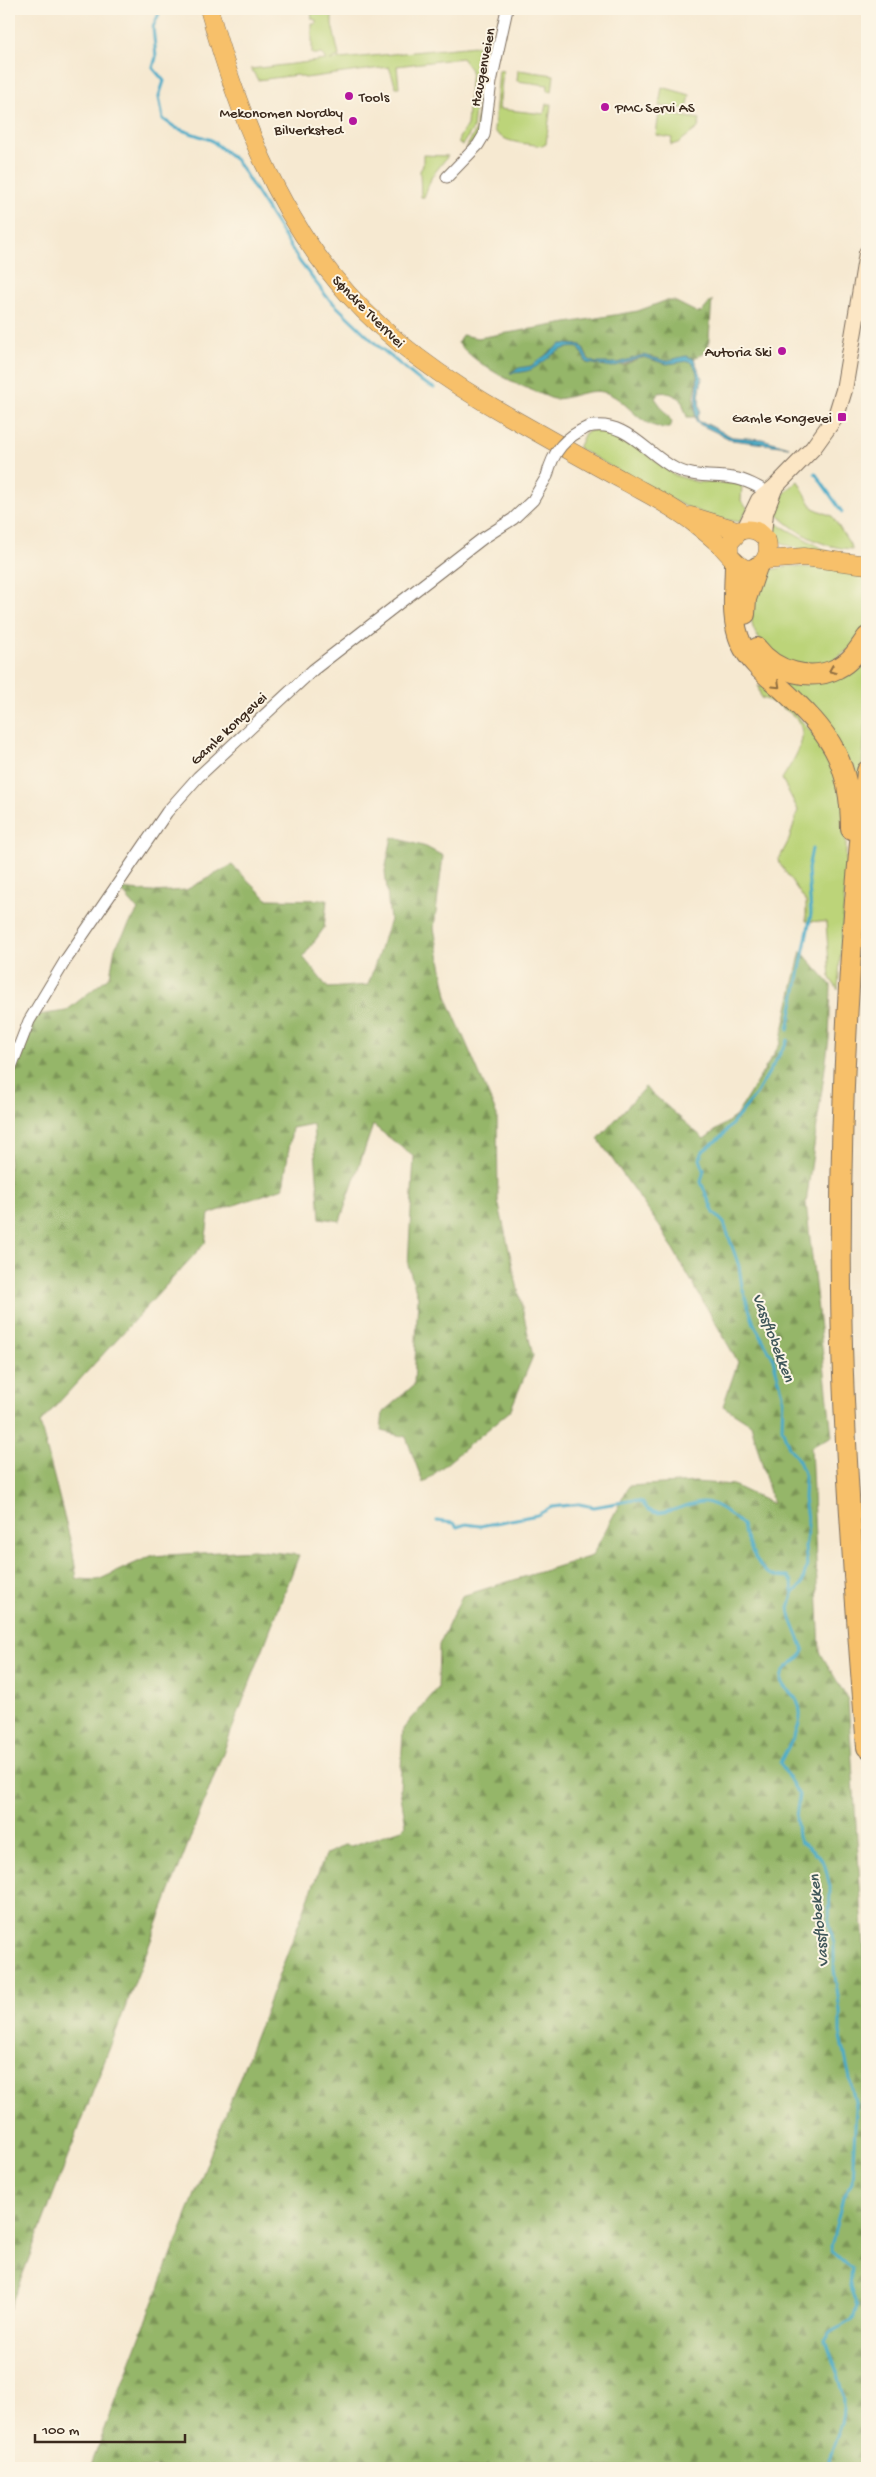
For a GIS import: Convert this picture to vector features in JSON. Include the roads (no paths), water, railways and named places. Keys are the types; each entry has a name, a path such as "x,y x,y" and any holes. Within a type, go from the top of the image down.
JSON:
{"highway":[{"path":"732,559 734,617 742,644 760,669 820,726 833,745 842,766 849,791 854,919"},
{"path":"761,564 746,599 746,626 752,641 761,653 775,665 799,673 824,673 839,668 851,658 867,637"},
{"path":"867,771 854,919 843,1113 842,1345 850,1517 867,1747"},
{"path":"867,845 850,1115 847,1264 852,1428 867,1663"}],"main road":[{"name":"Søndre Tverrvei","path":"209,9 241,106 270,174 301,232 348,294 385,331 447,378 503,413 684,514"},
{"path":"684,514 742,530 758,531 765,538 804,557"},
{"path":"684,514 732,559 745,568 804,557 867,565"},
{"path":"732,559 732,538 742,530"},
{"path":"761,564 769,551 765,538"}],"street":[{"name":"Haugenveien","path":"447,176 478,145 484,135 491,82 508,9"},
{"path":"742,530 754,508 813,448 839,408 846,381 867,253"},
{"name":"Gamle kongevei","path":"9,1072 29,1021 66,961 167,812 198,777 313,670 482,539 513,520 533,500 547,476 552,458 562,443 577,432 588,427 608,426 620,429 659,458 692,475 733,478 749,482 771,492"},
{"path":"765,538 765,514 771,492"}],"water":[{"path":"561,344 581,345 588,359 595,363 618,363 643,355 666,361 686,356 694,359 702,378 699,397 700,412 697,418 699,422 732,437 762,439 789,447 732,440 697,423 695,408 697,373 689,361 667,364 643,357 613,367 587,363 579,348 571,347 553,354 530,370 510,373 519,368 531,366"}],"waterway":[{"path":"161,9 153,27 156,57 153,68 164,81 159,96 163,119 176,128 211,140 237,161 300,262 327,297 377,345 419,380 434,388"},
{"path":"815,473 842,512"},
{"name":"Vassflobekken","path":"788,1030 811,914 808,869 812,849"},
{"name":"Vassflobekken","path":"788,1040 755,1096 722,1136 703,1151 700,1159 704,1170 701,1182 714,1213 724,1223 739,1266 742,1287 754,1324 772,1356 783,1394 782,1428 789,1447 799,1461 805,1476 804,1498 808,1526 805,1548 807,1565 802,1584 793,1594 789,1608 791,1619 804,1651 787,1667 781,1680 797,1701 800,1717 796,1733 780,1763 799,1795 796,1817 798,1837 801,1842 820,1857 825,1866 830,1887 829,1921 834,1944 834,1969 840,2011 840,2032 856,2107 852,2183 843,2197 831,2247 833,2252 852,2269 850,2286 857,2307 853,2320 832,2332 825,2340 840,2380 844,2401 842,2423 827,2468"},
{"path":"437,1521 454,1523 457,1527 466,1524 480,1526 537,1515 552,1507 579,1504 594,1507 634,1500 642,1502 648,1509 655,1512 671,1511 697,1502 710,1503 725,1511 742,1525 761,1568 774,1576 788,1577 792,1582 793,1594"}],"place":[{"name":"Tools","path":"349,96"},
{"name":"PMC Servi AS","path":"605,107"},
{"name":"Mekonomen Nordby Bilverksted","path":"353,121"},
{"name":"Autoria Ski","path":"782,351"},
{"name":"Gamle Kongevei","path":"842,417"}]}
